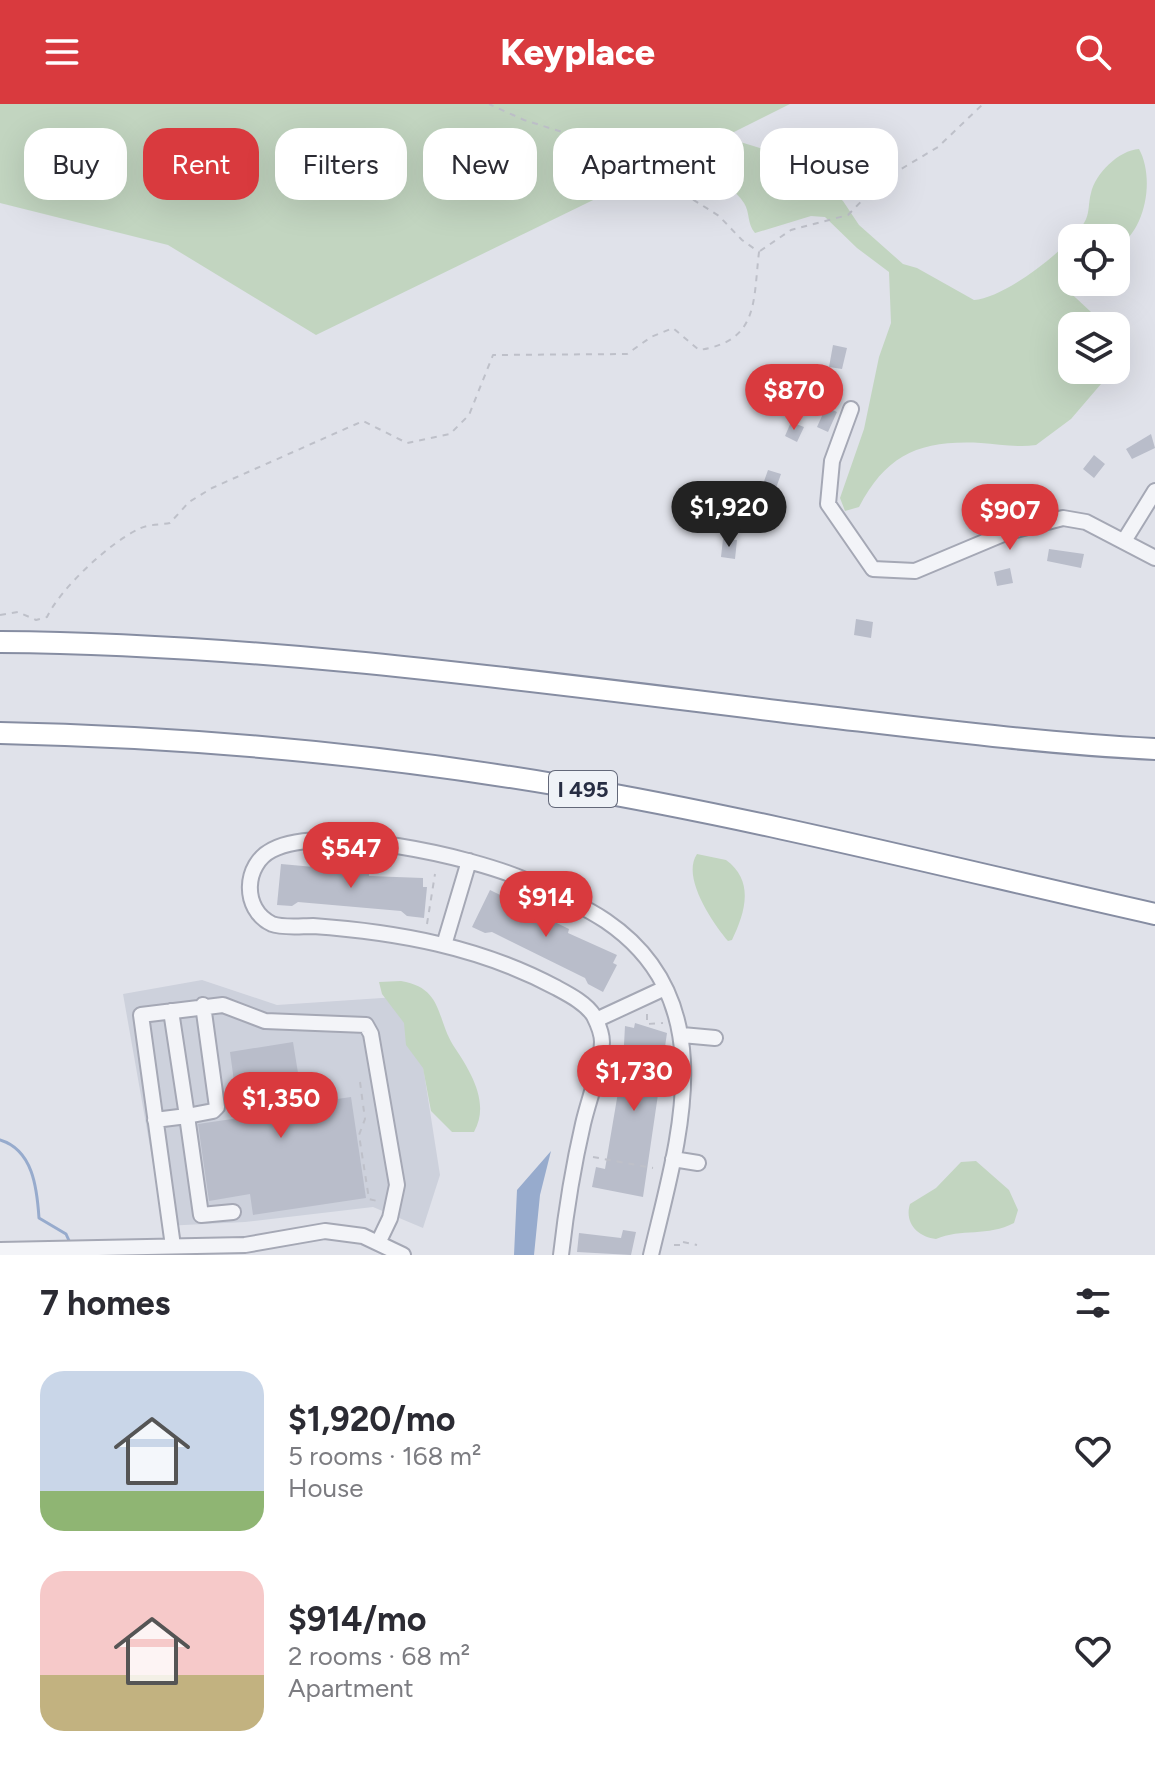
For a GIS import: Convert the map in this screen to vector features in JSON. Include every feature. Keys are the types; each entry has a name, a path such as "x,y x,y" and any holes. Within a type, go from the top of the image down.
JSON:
{"highway":[{"path":"0,642 103,643 320,658 972,736 1155,749"},
{"name":"I 495","path":"0,733 96,735 320,753 563,786 856,844 1155,914"}],"street":[{"path":"851,409 832,461 828,504 873,569 915,571 1008,532 1051,520 1086,522 1155,558"},
{"path":"1124,541 1155,491"},
{"path":"561,1255 570,1186 601,1050 602,1037 589,1009 548,984 503,963 444,945 354,929 274,926 261,917 252,903 252,874 257,863 270,851 285,845 330,841 405,848 469,861 521,878 606,921 640,950 665,988 682,1035 685,1070 673,1159 651,1255"},
{"path":"444,945 469,861"},
{"path":"596,1020 665,988"},
{"path":"155,1120 213,1111 217,1107 203,1005"},
{"path":"173,1246 141,1015 203,1005 223,1005 265,1021 366,1025 371,1034 397,1185 390,1218 379,1241"},
{"path":"171,1011 201,1215 233,1212"},
{"path":"682,1035 715,1038"},
{"path":"673,1159 698,1163"},
{"path":"0,1250 261,1244 325,1231 355,1234 379,1241 403,1255"}],"path":[{"path":"489,104 524,120 610,147 719,216 759,252"},
{"path":"0,615 18,612 36,620 47,617 54,603 113,545 140,527 170,523 189,502 212,488 363,421 407,443 450,434 469,415 493,355 627,354 651,337 673,328 699,350 721,346 741,334 752,311 759,252 791,230 848,215 881,181 938,147 983,104"},
{"path":"427,924 435,874"},
{"path":"647,1014 647,1024 657,1025 671,1020"},
{"path":"360,1082 365,1119 359,1135 369,1199 378,1199 383,1207"},
{"path":"593,1157 653,1168"},
{"path":"674,1245 697,1245"}],"shaded area":[{"path":"202,980 277,1005 412,996 440,1175 423,1228 373,1207 245,1222 164,1226 123,994"}],"green space":[{"path":"0,104 790,104 742,128 553,128 553,200 593,200 316,335 168,245 0,203"},
{"path":"744,143 760,148 760,200 842,200 859,225 903,264 917,268 974,300 1018,282 1058,251 1058,296 1074,296 1091,312 1058,312 1058,384 1101,384 1071,419 1036,445 959,443 923,448 894,463 881,474 859,507 845,511 840,498 864,429 879,357 891,323 889,272 857,248 825,217 811,216 755,233 741,200 744,200"},
{"path":"1139,149 1144,161 1147,189 1141,217 1130,234 1130,224 1083,224 1097,178 1116,158"},
{"path":"697,854 726,860 741,878 745,898 732,940 728,941 707,912 696,887 693,864"},
{"path":"401,981 415,985 431,997 471,1075 480,1109 474,1132 452,1132 431,1111 423,1068 406,1045 404,1023 382,994 379,982"},
{"path":"976,1161 1009,1190 1018,1210 1014,1223 994,1230 936,1239 918,1232 909,1217 910,1204 936,1188 961,1162"}],"water":[{"path":"551,1151 540,1195 534,1255 514,1255 517,1190"}],"building":[{"path":"833,345 847,348 842,369 829,367"},
{"path":"826,407 837,412 828,432 817,427"},
{"path":"791,422 804,427 797,442 785,436"},
{"path":"1151,434 1155,448 1132,459 1126,449"},
{"path":"1094,455 1105,464 1094,478 1083,469"},
{"path":"768,470 781,474 775,491 762,487"},
{"path":"723,539 737,540 735,559 721,557"},
{"path":"1049,549 1084,554 1081,568 1047,561"},
{"path":"1010,568 1013,583 997,586 994,572"},
{"path":"856,619 873,622 871,638 854,635"},
{"path":"281,864 369,872 369,876 423,878 423,887 427,887 424,918 407,916 401,911 298,902 292,906 277,905"},
{"path":"490,890 569,929 568,933 617,955 613,963 617,965 603,992 588,984 585,978 492,932 485,933 472,927"},
{"path":"635,1023 667,1033 643,1197 592,1187 596,1167 605,1169 623,1063 625,1026 634,1028"},
{"path":"293,1042 303,1104 351,1097 366,1198 253,1215 250,1194 209,1201 198,1124 239,1118 230,1052"},
{"path":"623,1230 636,1232 631,1255 577,1252 579,1233 621,1238"}],"waterway":[{"path":"0,1140 20,1152 26,1161 37,1195 39,1218 66,1234 71,1245"}]}
